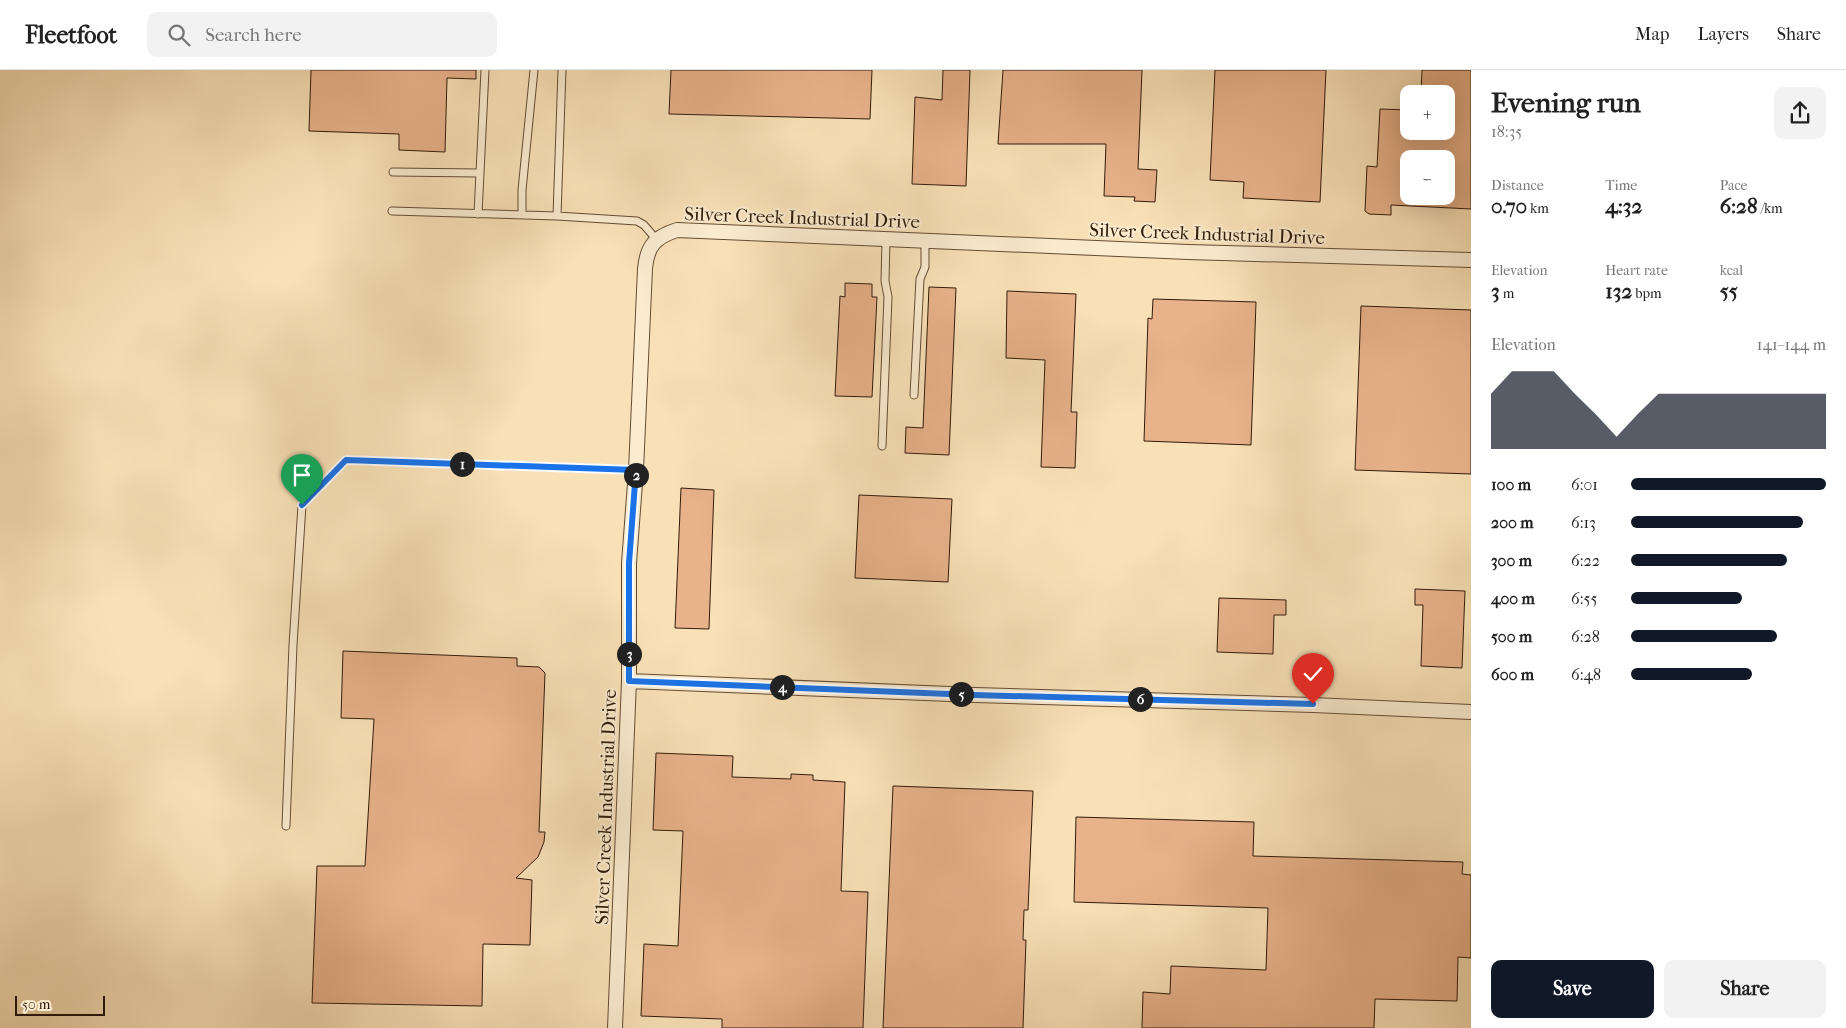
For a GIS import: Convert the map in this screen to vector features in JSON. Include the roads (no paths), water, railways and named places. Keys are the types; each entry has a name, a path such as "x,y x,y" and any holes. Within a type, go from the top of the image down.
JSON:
{"street":[{"name":"Silver Creek Industrial Drive","path":"615,1028 629,681 629,563 636,470 645,263 650,247 656,240 665,234 677,230 1188,252 1471,260"},
{"path":"629,681 974,695 1313,704 1471,712"}],"lane":[{"path":"478,214 485,70"},
{"path":"522,215 522,190 534,70"},
{"path":"557,216 562,70"},
{"path":"393,172 479,174"},
{"path":"392,211 557,216 637,221 644,225 656,240"},
{"path":"882,446 888,297 885,281 886,239"},
{"path":"914,395 920,279 925,267 925,241"},
{"path":"286,826 293,645 302,505 314,492 346,460 636,470"}]}
